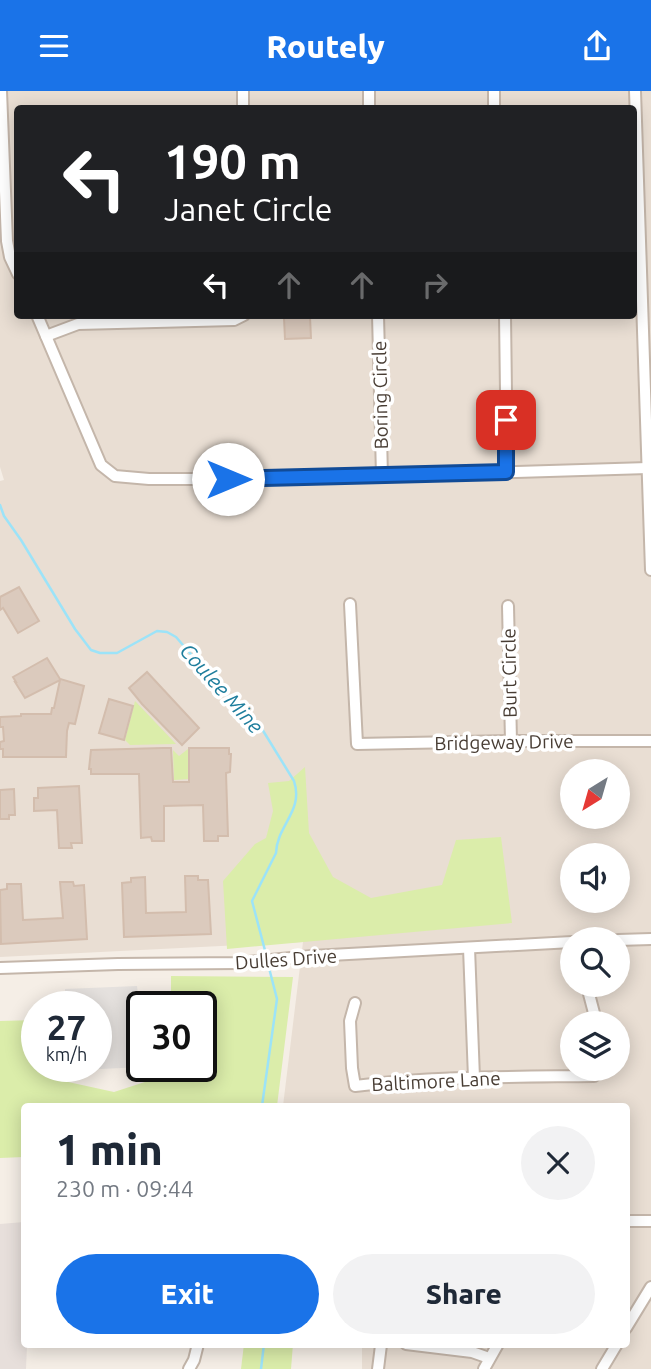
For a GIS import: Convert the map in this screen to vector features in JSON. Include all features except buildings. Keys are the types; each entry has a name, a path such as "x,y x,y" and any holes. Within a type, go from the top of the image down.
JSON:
{"street":[{"path":"1,91 7,241 14,266"},
{"path":"651,179 637,179 651,570"},
{"path":"4,181 14,181"},
{"path":"39,319 98,459 105,470 115,476 134,479 282,479 648,468"},
{"path":"46,336 78,324 236,319"},
{"name":"Boring Circle","path":"378,319 382,476"},
{"path":"505,319 506,472"},
{"name":"Bridgeway Drive","path":"350,604 357,744 651,741"},
{"name":"Burt Circle","path":"508,606 511,741"},
{"path":"630,940 651,939"},
{"name":"Dulles Drive","path":"0,968 239,963 312,956 560,943"},
{"path":"469,948 474,1078"},
{"name":"Baltimore Lane","path":"355,1003 350,1021 355,1086 474,1078 560,1077"},
{"path":"630,1221 651,1221"},
{"path":"630,1321 651,1287"},
{"path":"189,1368 197,1348"},
{"path":"378,1369 381,1348"},
{"path":"439,1348 472,1352 489,1358"},
{"path":"484,1369 495,1348"},
{"path":"602,1369 615,1348"}],"shaded area":[{"path":"0,91 651,91 651,1369 362,1369 362,1348 630,1348 630,1103 283,1103 303,942 0,957 0,481 4,480 0,467"},
{"path":"137,986 138,991 126,991 126,1068 112,1068 112,991 65,989"},
{"path":"21,1222 21,1348 27,1348 26,1369 0,1369 0,1224"}],"green space":[{"path":"135,701 176,744 130,745 125,740"},
{"path":"188,749 189,779 174,780 173,750 179,756"},
{"path":"305,767 309,833 333,877 371,898 442,885 456,840 501,837 512,923 227,949 223,881 255,844 266,838 273,811 268,783 289,781"},
{"path":"171,976 293,977 277,1103 21,1103 21,1157 0,1158 0,1021 21,1020 21,1082 68,1082 114,1092 145,1082 217,1082 217,991 171,991"},
{"path":"244,1348 293,1348 291,1369 241,1369"}],"waterway":[{"name":"Coulee Mine","path":"0,505 4,516 91,650 117,653 157,631 176,637 229,698 262,729 294,781 296,801 293,810 277,843 276,853 252,901 267,958"},
{"name":"Coulee Mine","path":"262,1103 277,999 268,964"},
{"name":"Coulee Mine","path":"261,1369 264,1348"}],"route":[{"path":"228,479 506,472 506,420"}]}
